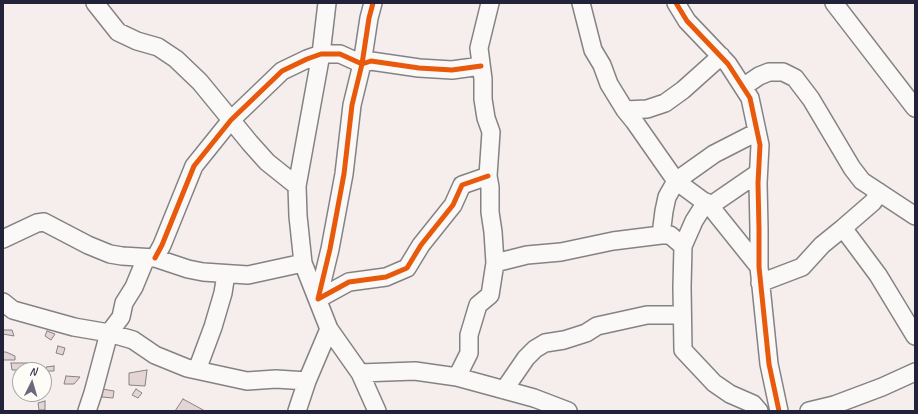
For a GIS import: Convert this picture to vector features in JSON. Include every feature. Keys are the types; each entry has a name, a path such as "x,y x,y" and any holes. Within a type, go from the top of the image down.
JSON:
{"street":[{"path":"95,3 118,32 137,41 158,47 176,59 200,82 267,162 297,186"},
{"path":"327,3 321,54 297,186 298,216 303,263 329,329 360,373 377,411"},
{"path":"318,299 330,249 344,174 352,105 362,64 369,18 373,3"},
{"path":"457,377 469,353 469,336 478,305 490,294 495,263 488,176 491,132 486,118 479,48 490,3"},
{"path":"581,3 593,50 602,65 608,84 625,110 676,181 708,204 759,275"},
{"path":"676,3 687,20 728,64 750,98 760,146 758,173 759,275 770,364 779,411"},
{"path":"834,3 915,108"},
{"path":"86,411 93,393 109,332 121,317 124,303 151,258 162,245 194,166 231,120 282,71 321,54 340,54 362,64 371,61 419,68 452,70 481,66"},
{"path":"625,110 647,109 665,103 683,90 721,56"},
{"path":"743,87 759,76 769,72 783,72 795,78 811,99 852,168 862,181 915,216"},
{"path":"661,235 667,197 676,181 714,154 757,132"},
{"path":"758,173 708,204 694,221 683,246 682,313 683,350 714,383 730,394 753,404 759,411"},
{"path":"318,299 349,282 386,277 407,268 421,245 453,205 462,185 488,176"},
{"path":"759,275 802,266 822,245 873,202 879,192"},
{"path":"3,240 37,223 44,222 88,246 110,254 151,258 188,269 248,275 303,263"},
{"path":"843,228 878,275 915,336"},
{"path":"495,263 527,255 561,252 613,241 661,235 670,235 683,246"},
{"path":"197,370 213,328 223,293 226,274"},
{"path":"3,302 13,310 74,326 109,332 133,340 154,356 187,368 246,381 276,379 307,381"},
{"path":"504,390 526,358 535,349 545,343 564,340 586,333 597,326 647,315 674,315 682,313"},
{"path":"297,411 307,381 329,329"},
{"path":"360,373 415,371 457,377 534,398 568,411"},
{"path":"809,411 834,405 882,387 915,372"}],"building":[{"path":"3,330 12,330 14,336 3,334"},
{"path":"47,331 55,334 51,340 45,336"},
{"path":"58,346 65,348 63,355 56,353"},
{"path":"3,352 15,356 15,360 3,360"},
{"path":"147,370 145,386 129,385 129,373"},
{"path":"66,376 80,377 74,384 64,384"},
{"path":"102,389 114,391 113,398 102,397"},
{"path":"136,389 142,393 138,398 132,395"},
{"path":"183,399 205,411 175,411"},
{"path":"45,402 45,410 39,410 38,403"}],"cycle path":[{"path":"373,3 369,18 362,64 352,105 344,174 330,249 318,299 349,282 386,277 407,268 421,245 453,205 462,185 488,176"},
{"path":"676,3 687,21 728,64 750,98 760,145 758,183 759,267 769,364 779,411"},
{"path":"155,258 162,245 194,166 231,120 282,71 321,54 340,54 362,64 371,61 419,68 452,70 481,66"}]}
